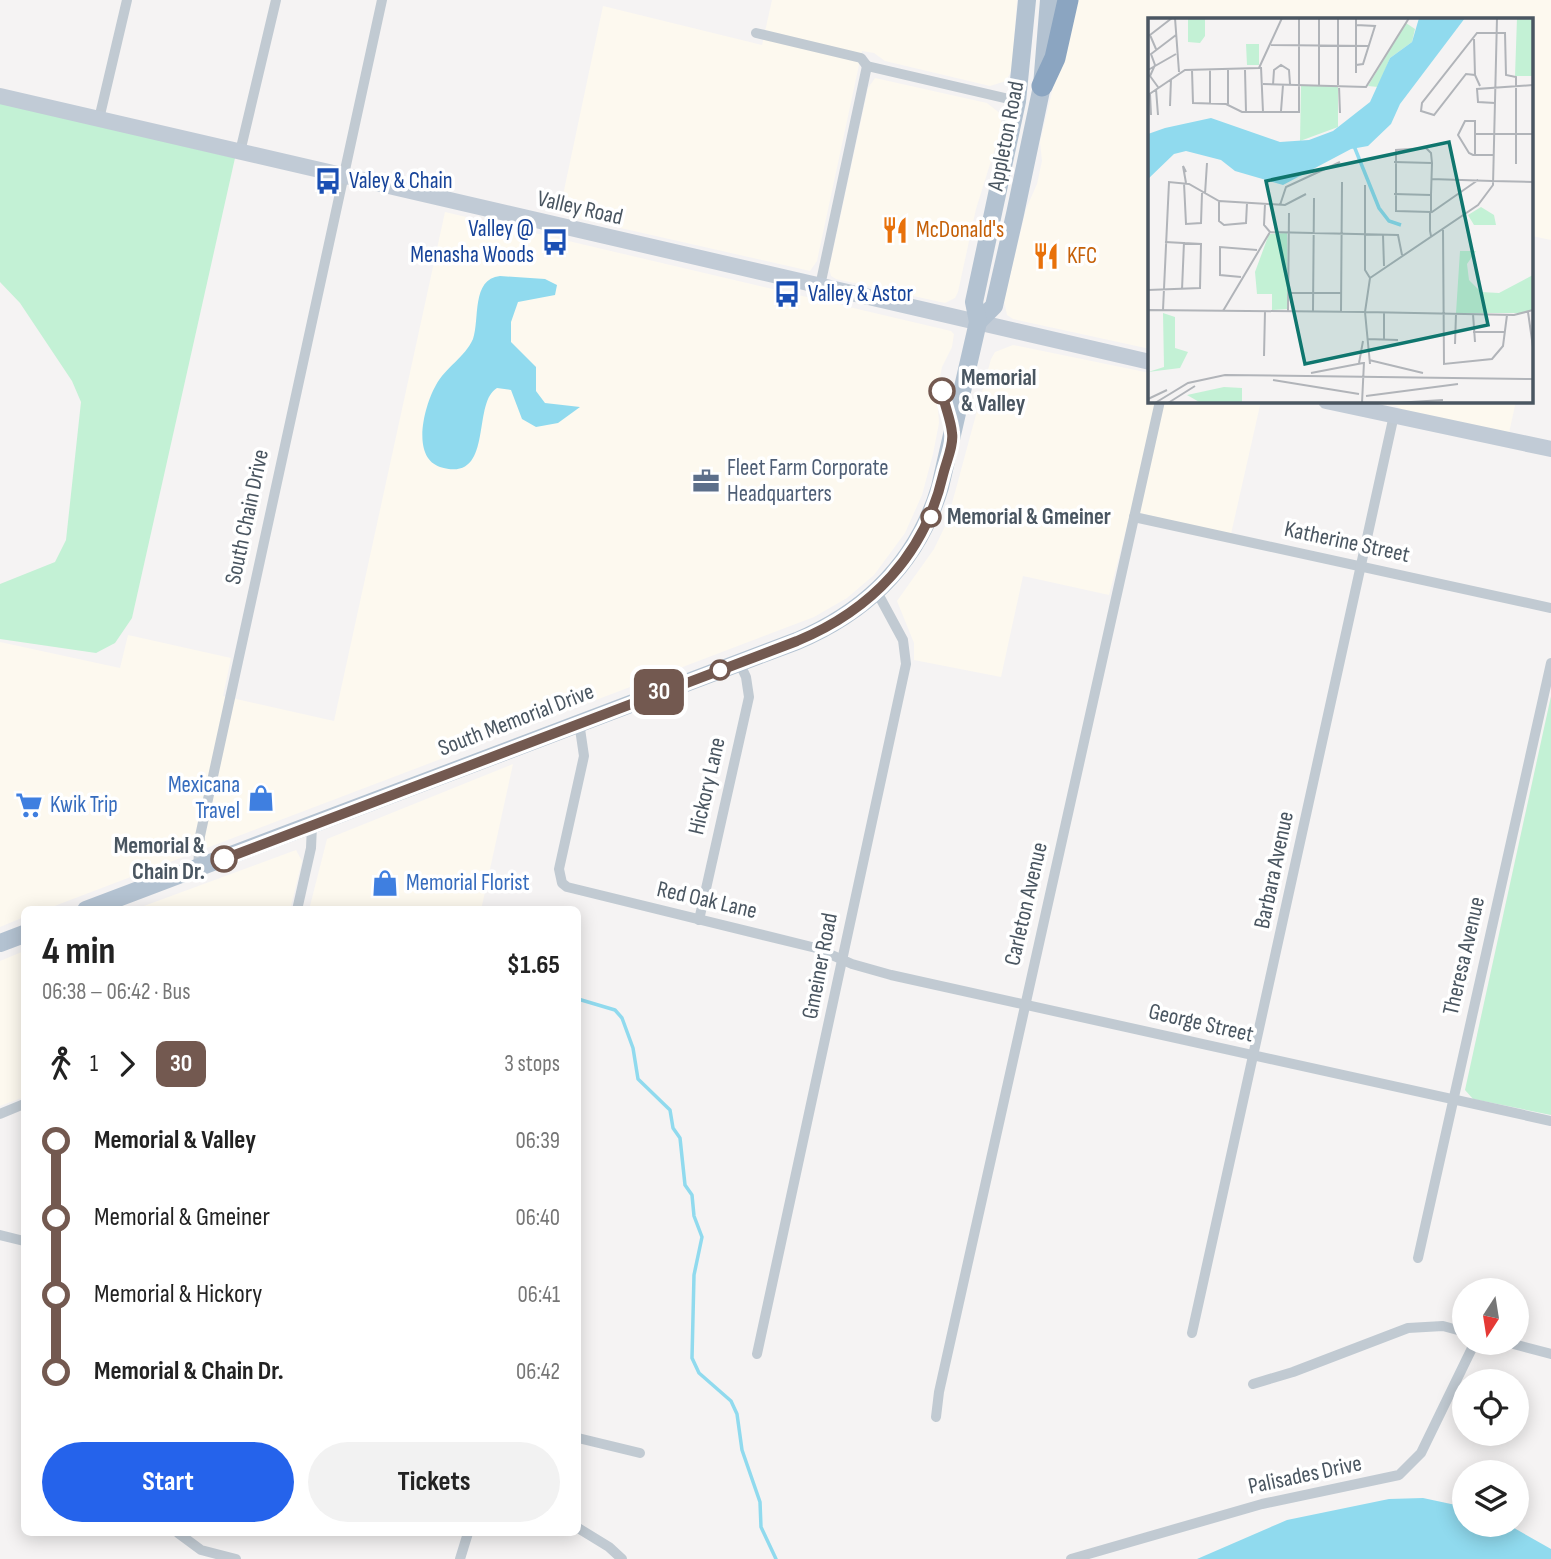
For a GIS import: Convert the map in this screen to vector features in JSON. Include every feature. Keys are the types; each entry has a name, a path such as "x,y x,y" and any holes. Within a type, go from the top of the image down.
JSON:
{"highway":[{"path":"1042,86 1055,58 1068,0"}],"main road":[{"name":"Appleton Road","path":"978,322 974,302 1017,101 1027,0"},
{"name":"Appleton Road","path":"978,322 995,306 1042,86 1049,0"},
{"name":"South Memorial Drive","path":"97,906 819,632 877,592 912,552 933,512 978,322"},
{"path":"0,943 21,935"}],"street":[{"path":"99,119 127,0"},
{"path":"240,152 276,0"},
{"name":"South Chain Drive","path":"198,868 200,836 382,0"},
{"path":"756,33 860,58 867,66 1017,101"},
{"path":"820,286 867,66"},
{"name":"Valley Road","path":"0,96 1148,362"},
{"name":"Carleton Avenue","path":"936,1417 939,1392 1160,402"},
{"path":"1331,402 1551,449"},
{"name":"Barbara Avenue","path":"1192,1333 1255,1057 1394,415"},
{"name":"Katherine Street","path":"1134,517 1551,608"},
{"name":"Gmeiner Road","path":"757,1354 906,664 904,640 877,592"},
{"name":"Hickory Lane","path":"699,919 748,697 740,662"},
{"name":"Theresa Avenue","path":"1418,1258 1551,663"},
{"name":"Red Oak Lane","path":"579,722 584,756 559,869 562,883 572,889 816,948 844,958"},
{"path":"298,906 311,849 312,825"},
{"name":"George Street","path":"844,958 867,969 1551,1121"},
{"path":"0,1114 21,1105"},
{"path":"0,1235 21,1240"},
{"path":"1253,1384 1293,1372 1408,1328 1443,1326 1452,1328"},
{"path":"1530,1348 1551,1354"},
{"name":"Palisades Drive","path":"1071,1559 1262,1504 1399,1475 1421,1453 1469,1355"},
{"path":"581,1439 640,1453"},
{"path":"581,1530 609,1547 622,1559"},
{"path":"182,1536 201,1550 236,1559"},
{"path":"460,1559 467,1536"}],"shaded area":[{"path":"772,0 1017,0 1012,70 1006,81 990,86 885,61 874,53 862,51 817,261 810,271 559,214 603,6 762,45"},
{"path":"1074,0 1551,0 1551,240 1534,236 1534,18 1148,18 1148,349 1013,319 1007,315 1004,301 1026,209 1037,184 1042,161 1040,142"},
{"path":"875,78 987,103 1001,114 1001,129 976,209 958,292 955,298 945,303 831,276 829,269 868,88"},
{"path":"445,212 951,331 954,334 952,347 942,367 937,392 939,423 922,495 905,533 874,575 847,598 814,617 55,906 21,906 21,918 0,927 0,642 120,668 128,635 231,658 223,696 334,721"},
{"path":"1013,345 1148,373 1148,402 1261,402 1231,534 1131,511 1109,595 1023,576 1001,677 914,660 914,643 897,601 934,549 947,522 995,352"},
{"path":"1364,402 1516,402 1509,433 1401,410 1397,406"},
{"path":"513,764 482,906 310,906 327,839"},
{"path":"296,850 302,861 291,906 144,906"},
{"path":"21,952 21,1098 0,1106 0,961"}],"green space":[{"path":"0,103 235,158 132,618 115,643 96,653 0,639 0,584 55,562 66,540 81,402 72,381 20,303 0,282"},
{"path":"1551,696 1551,1115 1473,1099 1465,1090"}],"water":[{"path":"500,276 545,279 557,285 555,295 518,302 511,322 511,342 536,367 536,391 545,403 580,407 558,423 536,427 522,419 511,390 497,388 489,396 475,453 468,464 457,469 440,467 425,453 423,429 428,404 440,379 473,339 478,301 485,284"},
{"path":"1423,1498 1452,1504 1452,1537 1529,1536 1551,1549 1551,1559 1197,1559 1287,1520 1389,1499"}],"waterway":[{"path":"581,1000 615,1010 622,1018 633,1048 638,1079 670,1110 673,1128 680,1138 685,1185 692,1195 694,1216 702,1237 694,1275 692,1358 699,1373 731,1401 737,1414 742,1450 760,1502 761,1527 776,1559"}],"bus line":[{"name":"30","path":"224,859 797,641 840,620 877,592 903,564 925,530 933,512 953,433 944,410 942,391"}],"place":[{"name":"Valey & Chain","path":"328,181"},
{"name":"McDonald's","path":"895,230"},
{"name":"Valley @ Menasha Woods","path":"555,242"},
{"name":"KFC","path":"1046,256"},
{"name":"Valley & Astor","path":"787,294"},
{"name":"Memorial & Valley","path":"942,391"},
{"name":"Fleet Farm Corporate Headquarters","path":"706,481"},
{"name":"Memorial & Gmeiner","path":"931,517"},
{"name":"Mexicana Travel","path":"261,798"},
{"name":"Kwik Trip","path":"29,805"},
{"name":"Memorial & Chain Dr.","path":"224,859"},
{"name":"Memorial Florist","path":"385,883"}]}
